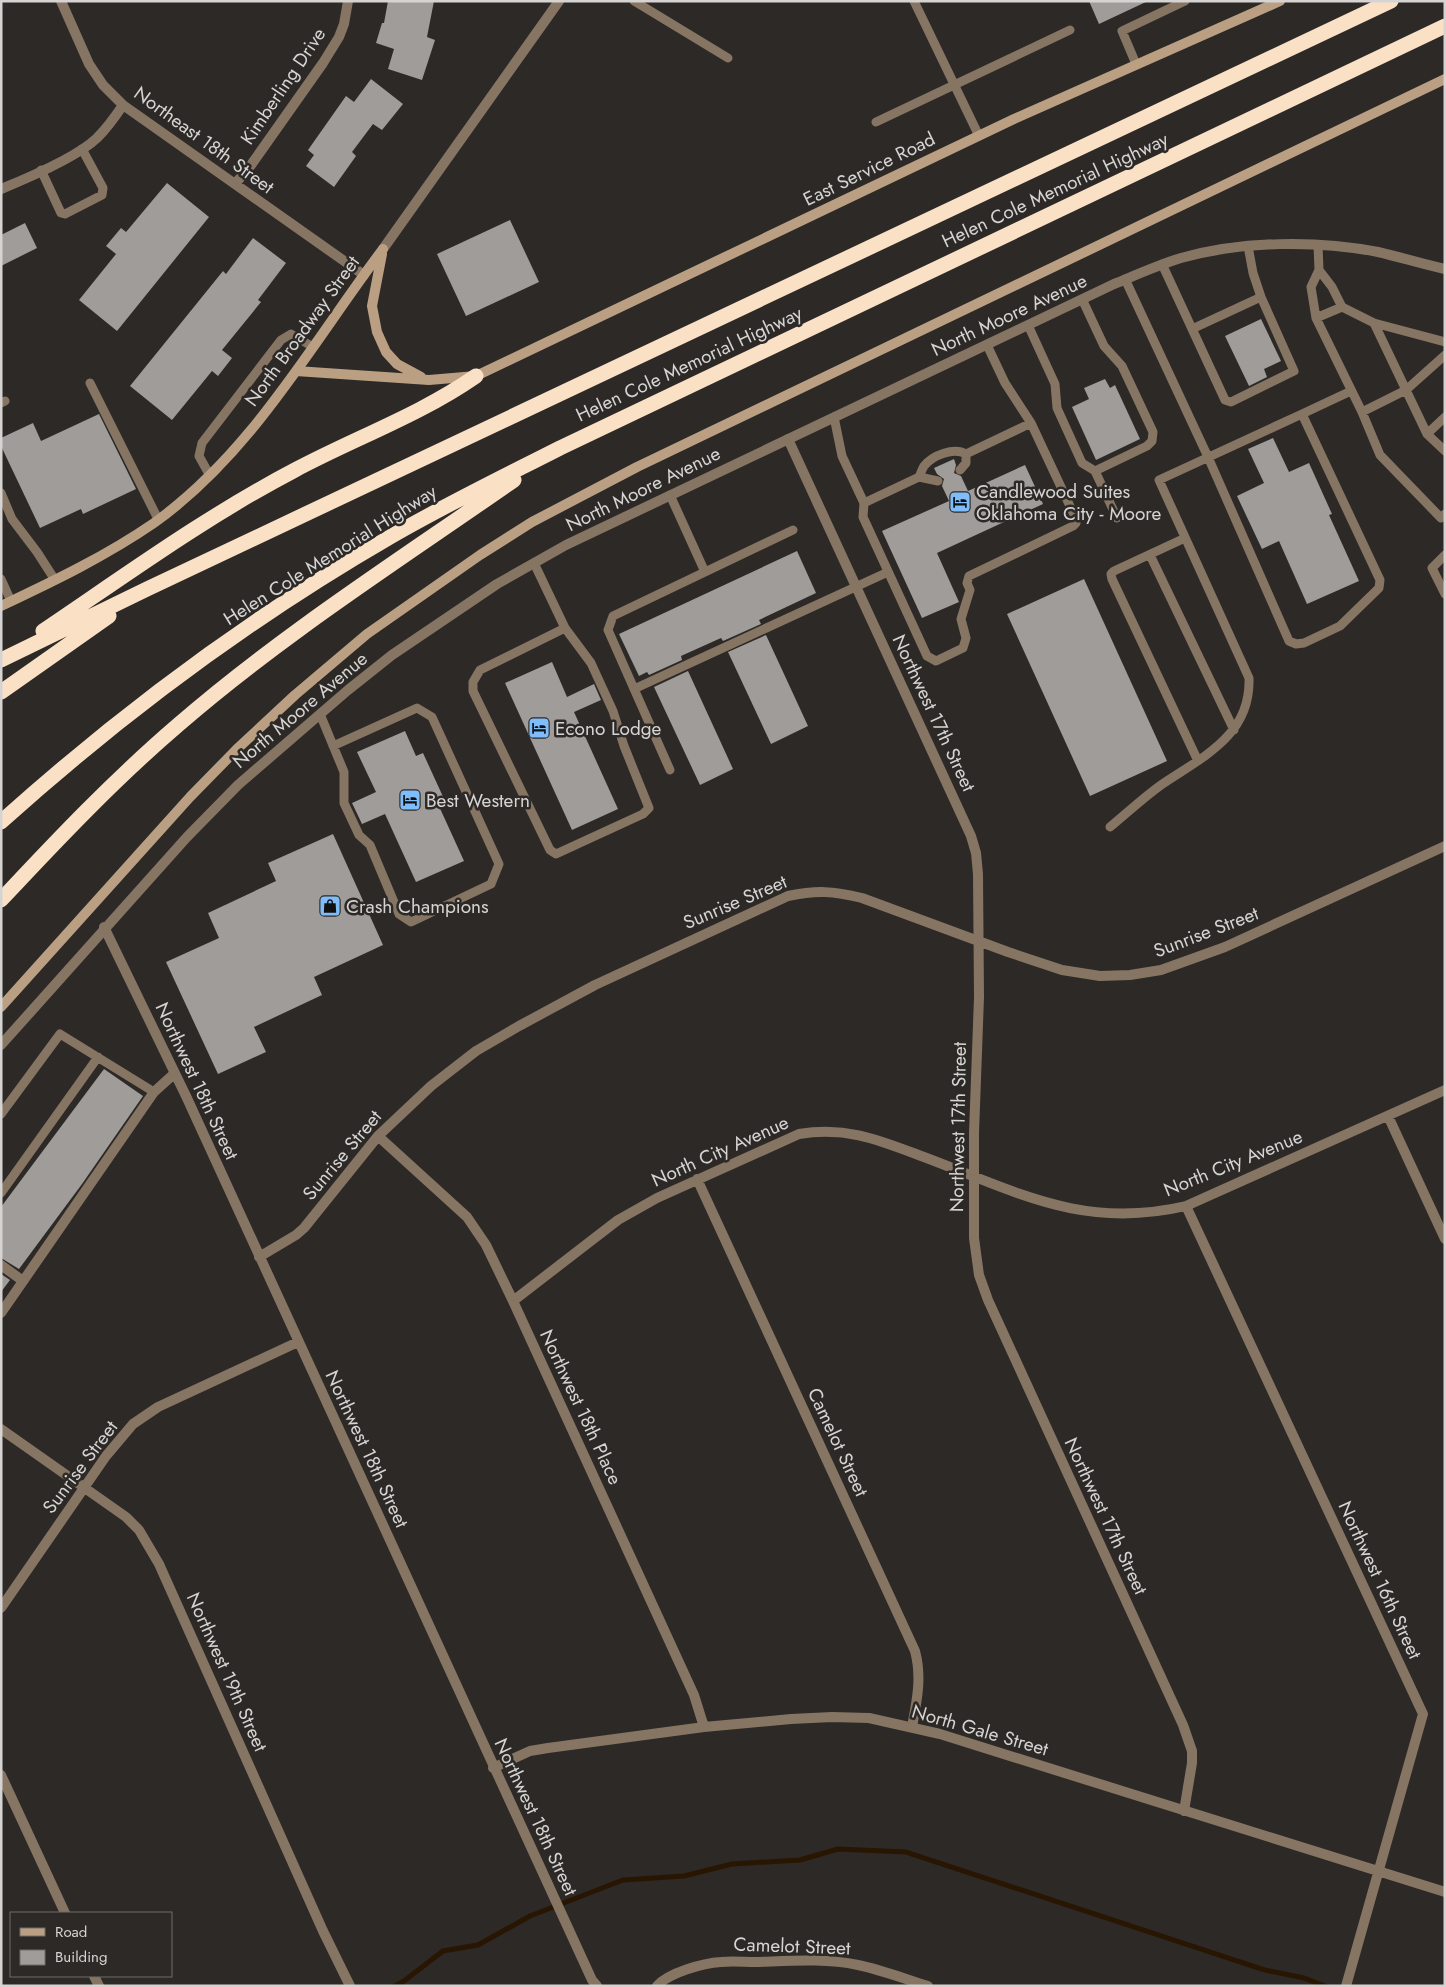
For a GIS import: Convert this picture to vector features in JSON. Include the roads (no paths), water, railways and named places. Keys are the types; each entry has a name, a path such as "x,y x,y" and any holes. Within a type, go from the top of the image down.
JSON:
{"highway":[{"name":"Helen Cole Memorial Highway","path":"1,660 147,589 1390,1"},
{"name":"Helen Cole Memorial Highway","path":"1,822 52,776 124,718 220,646 292,598 390,537 560,448 1445,26"},
{"path":"1,660 201,524 295,470 448,395 476,376"},
{"path":"1,900 102,795 178,725 242,673 316,618 560,448"},
{"path":"1,692 147,589"}],"main road":[{"name":"East Service Road","path":"476,376 979,136 1280,1"},
{"path":"1,1007 190,797 237,749 295,695 367,634 502,541 532,522 637,467 1445,79"},
{"name":"North Broadway Street","path":"1,606 91,562 158,519 236,449 296,371 383,249"},
{"path":"383,249 372,306 377,332 386,352 397,364 429,380"},
{"path":"296,371 429,380 476,376"}],"street":[{"name":"Northeast 18th Street","path":"61,1 89,64 104,85 123,105 364,275"},
{"name":"Kimberling Drive","path":"235,184 252,165 339,37 344,24 348,1"},
{"name":"North Broadway Street","path":"383,249 559,1"},
{"path":"1,189 82,149 109,126 123,105"},
{"name":"North Moore Avenue","path":"1,1045 104,927 238,785 392,655 497,584 566,545 1125,279 1162,264 1205,252 1248,246 1318,245 1377,252 1445,269"},
{"name":"Northwest 17th Street","path":"788,439 972,836 978,874 979,996 974,1176 976,1260 988,1300 1189,1740 1192,1751 1192,1763 1184,1811"},
{"name":"Sunrise Street","path":"259,1257 296,1235 304,1228 378,1136 431,1086 476,1051 595,985 788,896 811,891 843,893 908,914 1062,970 1100,976 1130,975 1161,970 1225,947 1445,846"},
{"name":"Northwest 18th Street","path":"104,927 175,1073 534,1856 596,1986"},
{"path":"1,1313 154,1092 175,1073"},
{"name":"North City Avenue","path":"513,1301 618,1220 657,1198 799,1134 820,1130 850,1132 882,1141 1030,1199 1066,1209 1099,1214 1151,1213 1186,1206 1445,1090"},
{"path":"1388,1116 1445,1239"},
{"name":"Northwest 18th Place","path":"378,1136 467,1217 486,1245 694,1695 704,1727"},
{"name":"Camelot Street","path":"698,1179 915,1651 920,1682 912,1727"},
{"name":"Northwest 16th Street","path":"1186,1206 1422,1714 1380,1872 1346,1986"},
{"path":"1,1265 23,1282"},
{"name":"Sunrise Street","path":"1,1608 106,1456 133,1424 145,1414 298,1342"},
{"name":"Northwest 19th Street","path":"1,1429 110,1504 139,1530 159,1564 323,1931 350,1986"},
{"name":"North Gale Street","path":"494,1768 512,1758 539,1750 704,1727 790,1718 869,1718 940,1734 1445,1892"},
{"path":"1,1774 65,1912"},
{"name":"Camelot Street","path":"657,1986 662,1980 703,1965 722,1962 800,1960 859,1965 928,1986"}],"lane":[{"path":"634,1 728,58"},
{"path":"914,1 979,136"},
{"path":"1136,64 1122,31 1185,1"},
{"path":"876,122 1070,30"},
{"path":"41,170 62,214 87,203 102,195 104,188 82,149"},
{"path":"1318,245 1319,270 1311,287 1316,318 1362,412 1380,455 1444,518"},
{"path":"1162,264 1225,400 1231,402 1293,373 1294,369 1261,297 1253,273 1248,246"},
{"path":"1319,270 1332,287 1342,307 1374,323 1445,342"},
{"path":"1125,279 1208,457 1288,641 1296,644 1304,643 1340,626 1379,588 1380,580 1302,414"},
{"path":"1192,330 1261,297"},
{"path":"1082,300 1104,346 1122,366 1153,432 1152,440 1147,446 1095,472"},
{"path":"1316,318 1342,307"},
{"path":"1374,323 1427,434 1445,451"},
{"path":"1028,325 1055,384 1057,408 1082,463 1095,472 1117,518"},
{"path":"209,474 199,456 202,443 281,340 291,334 313,347"},
{"path":"834,417 842,456 864,503 863,518 927,656 936,661 963,648 966,638 961,619 970,590 967,583 969,576 1076,523 1076,519 1031,423 1005,383 986,345"},
{"path":"1362,412 1406,390 1445,355"},
{"path":"90,383 158,519"},
{"path":"1110,827 1159,786 1214,749 1234,730 1244,713 1249,693 1249,678 1159,480 1351,391"},
{"path":"1427,434 1445,417"},
{"path":"966,454 1031,423"},
{"path":"919,477 923,467 930,461 949,452 960,450 966,454"},
{"path":"960,470 966,464 966,454"},
{"path":"864,503 919,477 938,481"},
{"path":"1,493 12,519 55,580"},
{"path":"670,495 705,572"},
{"path":"670,770 608,630 613,616 794,530"},
{"path":"1184,538 1111,574 1198,761"},
{"path":"1150,555 1234,730"},
{"path":"1445,556 1432,568 1445,594"},
{"path":"534,563 565,628 591,663 613,711 624,746 649,808 643,814 556,854 550,850 473,691 473,682 480,670 565,628"},
{"path":"634,689 888,572"},
{"path":"1,579 11,601"},
{"path":"320,714 333,746 344,772 344,803 359,834 370,845 399,914 411,922 491,884 499,864 432,717 417,708 333,746"},
{"path":"1,1114 60,1034 154,1092"},
{"path":"1,1193 98,1058"}],"waterway":[{"path":"395,1986 443,1951 478,1945 530,1916 623,1880 684,1876 732,1864 800,1860 838,1849 906,1852 1265,1970 1304,1978 1325,1986"}],"place":[{"name":"Candlewood Suites Oklahoma City - Moore","path":"960,502"},
{"name":"Econo Lodge","path":"539,728"},
{"name":"Best Western","path":"410,800"},
{"name":"Crash Champions","path":"330,906"}]}
